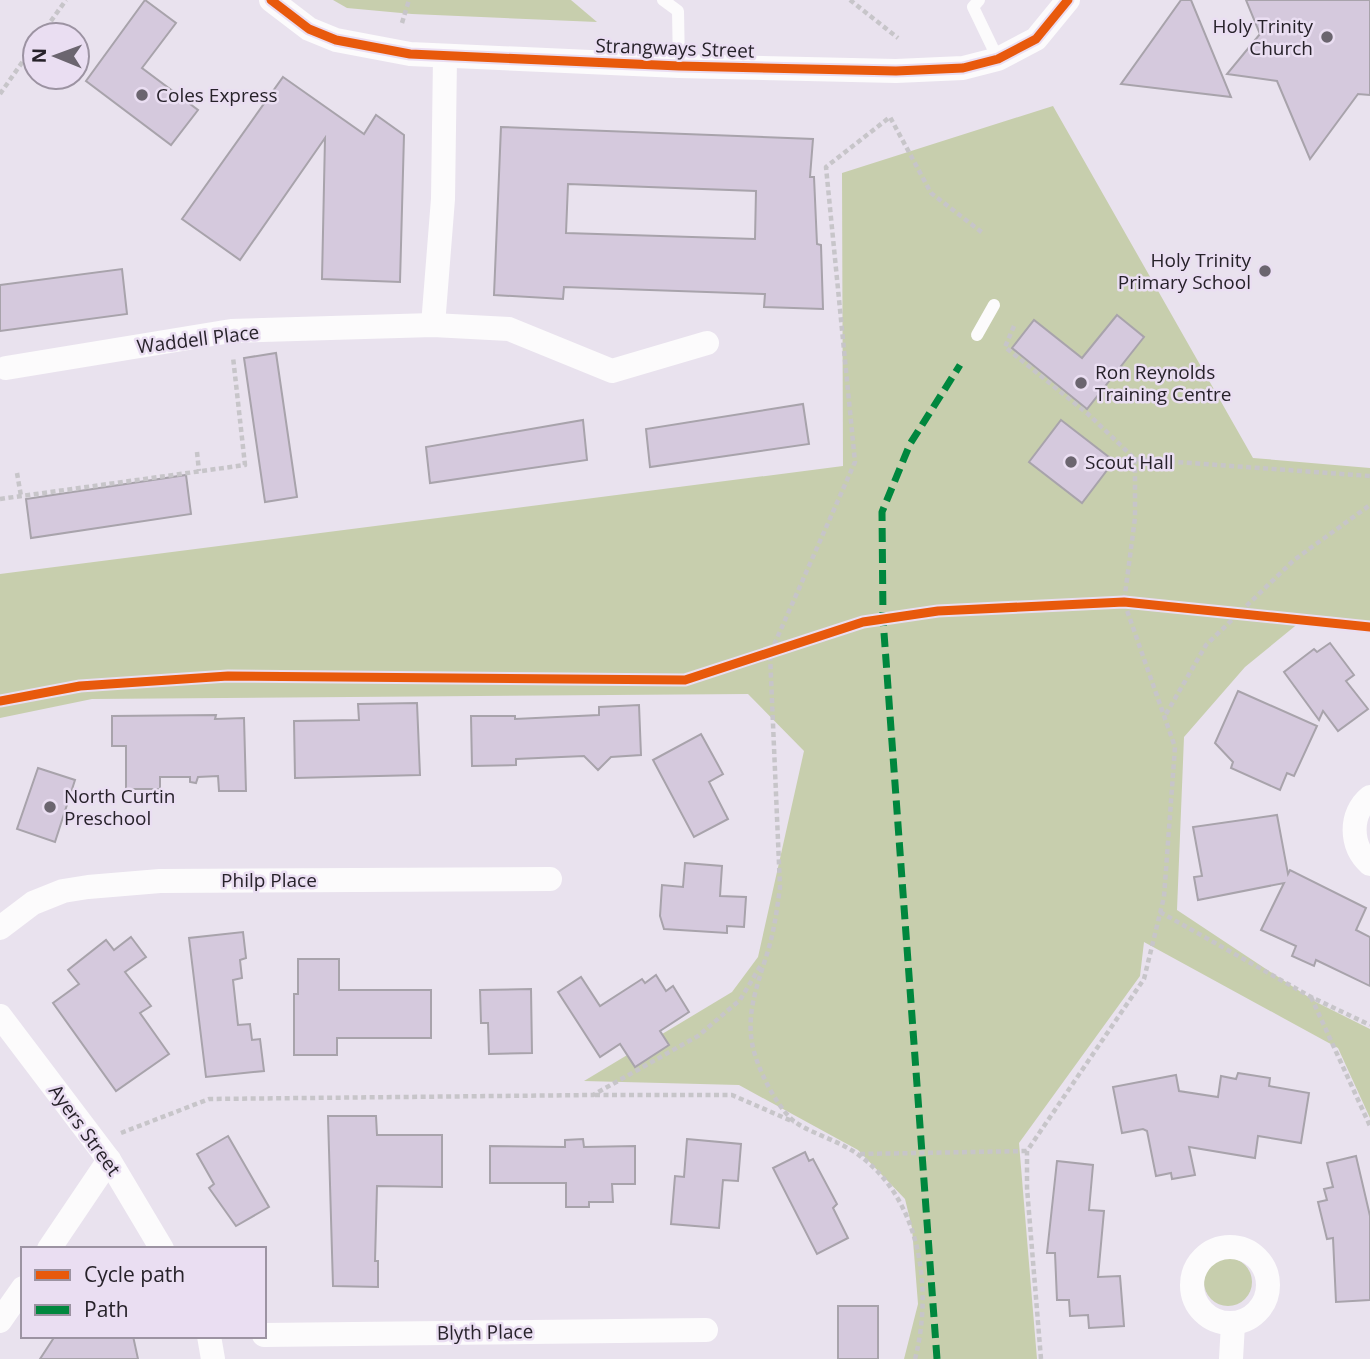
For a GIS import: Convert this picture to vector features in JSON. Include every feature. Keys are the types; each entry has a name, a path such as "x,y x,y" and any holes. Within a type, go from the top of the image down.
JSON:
{"street":[{"name":"Strangways Street","path":"271,0 309,29 336,40 387,52 445,58 896,71 963,68 998,59 1036,39 1068,0"},
{"path":"433,325 443,199 445,58"},
{"name":"Waddell Place","path":"6,368 231,331 433,325 509,329 611,371 707,343"},
{"path":"1370,797 1363,803 1355,820 1355,838 1370,864"},
{"name":"Philp Place","path":"0,929 33,903 63,891 88,887 160,881 550,879"},
{"name":"Ayers Street","path":"0,1016 109,1149 161,1247"},
{"path":"50,1247 109,1149"},
{"path":"0,1321 21,1291"},
{"path":"1231,1359 1233,1324"},
{"name":"Blyth Place","path":"266,1335 706,1330"},
{"path":"209,1338 212,1359"}],"lane":[{"path":"663,0 678,11 679,66"},
{"path":"979,0 973,7 998,59"},
{"path":"977,335 994,305"}],"path":[{"path":"51,21 66,0"},
{"path":"402,23 409,0"},
{"path":"850,0 898,38"},
{"path":"0,94 21,64"},
{"path":"795,1123 770,1090 756,1057 750,1012 776,922 780,887 769,654 855,462 826,167 890,117 931,193 984,234"},
{"path":"1014,326 1005,348 1087,414 1135,458 1370,476"},
{"path":"0,499 245,465 231,331"},
{"path":"197,452 199,471"},
{"path":"1041,1359 1027,1188 1027,1151 1143,979 1160,912 1175,747 1166,714 1124,602 1135,518 1135,458"},
{"path":"17,473 21,496"},
{"path":"1166,714 1206,645 1294,560 1370,505"},
{"path":"1110,603 1137,603"},
{"path":"1229,610 1255,613"},
{"path":"757,658 781,650"},
{"path":"1160,912 1311,997 1370,1025"},
{"path":"593,1094 698,1036 740,1000 767,955"},
{"path":"1311,997 1370,1126"},
{"path":"109,1149 209,1099 732,1095 858,1154 875,1168 904,1206 916,1246 924,1300 922,1334 915,1359"},
{"path":"858,1154 1027,1151"}],"green space":[{"path":"333,0 571,0 597,22 412,14 347,8"},
{"path":"1053,106 1253,458 1370,468 1370,626 1300,622 1245,667 1184,737 1177,910 1316,1002 1370,1029 1370,1118 1338,1048 1144,942 1140,976 1019,1143 1037,1359 904,1359 918,1304 912,1228 905,1199 858,1150 739,1085 584,1081 732,992 758,957 804,751 748,694 92,699 0,718 0,574 843,466 842,173"},
{"path":"1228,1258 1245,1265 1252,1282 1245,1299 1228,1306 1211,1299 1204,1282 1211,1265"}],"building":[{"name":"Coles Express","path":"145,0 176,23 142,68 198,110 171,145 91,85 91,74"},
{"path":"1181,0 1191,0 1231,97 1121,84"},
{"path":"1246,0 1370,0 1370,95 1358,94 1310,159 1277,81 1227,74 1260,34"},
{"path":"283,77 364,134 376,115 404,135 400,282 322,279 325,138 240,260 182,219"},
{"path":"501,127 813,139 810,177 814,177 817,244 821,245 823,309 764,307 765,294 564,287 563,299 494,295","holes":["568,184 756,191 755,239 566,233"]},
{"path":"122,269 127,314 0,331 0,285"},
{"name":"Ron Reynolds Training Centre","path":"1117,315 1144,337 1087,409 1012,348 1034,320 1082,358"},
{"path":"276,353 297,497 265,502 244,358"},
{"path":"803,404 809,444 650,467 646,429"},
{"path":"583,420 587,460 430,483 426,447"},
{"name":"Scout Hall","path":"1061,420 1114,461 1082,503 1029,462"},
{"path":"186,475 191,514 31,538 26,499"},
{"path":"1330,643 1354,675 1346,681 1368,709 1338,731 1323,711 1319,720 1284,672 1314,649 1317,652"},
{"path":"1238,691 1317,726 1294,776 1287,773 1280,790 1231,768 1233,762 1215,743"},
{"path":"417,703 420,775 295,778 294,721 359,720 358,704"},
{"path":"639,705 641,755 611,757 598,770 584,756 516,759 516,765 472,766 471,716 515,716 515,719 599,715 599,707"},
{"path":"216,715 215,719 244,718 246,791 219,791 218,776 198,777 196,783 190,782 190,777 160,777 160,789 126,789 126,746 112,746 112,716"},
{"path":"701,734 723,774 709,782 728,819 694,837 653,760"},
{"path":"38,768 75,780 55,842 17,829"},
{"path":"1277,815 1288,874 1290,870 1366,908 1356,930 1370,937 1370,986 1316,960 1314,966 1292,956 1296,946 1261,930 1284,883 1198,900 1194,877 1202,876 1193,827"},
{"path":"685,863 722,866 720,896 746,897 744,927 727,926 727,933 664,929 660,916 662,885 683,887"},
{"path":"243,932 246,958 240,960 242,978 233,980 238,1025 250,1024 252,1040 260,1039 264,1071 206,1077 189,938"},
{"path":"131,937 146,957 125,972 151,1006 140,1013 169,1054 116,1091 53,1003 79,984 68,970 106,940 114,950"},
{"path":"298,959 339,959 339,990 431,990 431,1038 337,1038 337,1055 294,1055 294,994 298,994"},
{"path":"656,975 666,991 673,986 689,1012 660,1031 669,1045 635,1067 620,1044 600,1057 558,992 581,977 600,1006 642,979 645,983"},
{"path":"531,989 532,1053 489,1054 488,1023 481,1023 480,990"},
{"path":"1238,1073 1270,1078 1269,1086 1309,1093 1301,1143 1258,1136 1255,1158 1189,1147 1195,1175 1172,1179 1171,1173 1156,1176 1147,1131 1143,1129 1122,1133 1113,1087 1176,1075 1179,1091 1218,1097 1221,1076 1236,1079"},
{"path":"328,1116 376,1116 377,1135 442,1135 442,1187 377,1186 375,1261 378,1261 378,1287 333,1286"},
{"path":"228,1136 269,1207 236,1226 209,1188 214,1184 197,1154"},
{"path":"583,1139 584,1147 635,1146 635,1184 612,1184 613,1202 589,1202 589,1207 566,1207 566,1183 490,1183 490,1146 565,1147 565,1140"},
{"path":"687,1139 741,1144 738,1181 723,1180 719,1228 671,1224 675,1176 684,1177"},
{"path":"805,1152 809,1161 813,1159 837,1204 833,1208 848,1238 817,1254 773,1168"},
{"path":"1356,1156 1370,1216 1370,1300 1336,1302 1333,1238 1327,1239 1318,1202 1327,1200 1324,1189 1333,1187 1327,1163"},
{"path":"1057,1161 1093,1165 1089,1210 1104,1211 1098,1277 1120,1276 1124,1326 1089,1328 1088,1315 1070,1316 1069,1300 1057,1300 1055,1253 1047,1253"},
{"path":"838,1306 878,1306 878,1359 838,1359"},
{"path":"54,1338 133,1338 138,1359 40,1359"}],"marked path":[{"path":"937,1359 883,619 882,512 910,444 960,365"}],"cycle path":[{"path":"271,0 309,29 336,40 410,54 679,66 896,71 963,68 998,59 1036,39 1068,0"},
{"path":"0,701 80,686 228,676 685,680 863,622 938,611 1124,602 1370,627"}],"place":[{"name":"Holy Trinity Church","path":"1327,37"},
{"name":"Coles Express","path":"142,95"},
{"name":"Holy Trinity Primary School","path":"1265,271"},
{"name":"Ron Reynolds Training Centre","path":"1081,383"},
{"name":"Scout Hall","path":"1071,462"},
{"name":"North Curtin Preschool","path":"50,807"}]}
